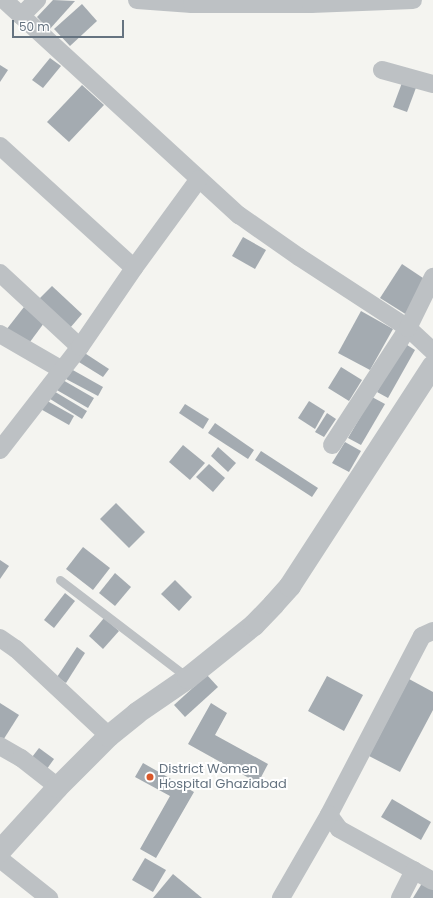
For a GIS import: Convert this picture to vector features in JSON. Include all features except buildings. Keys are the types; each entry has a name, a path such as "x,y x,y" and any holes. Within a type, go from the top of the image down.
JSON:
{"street":[{"path":"4,0 239,215 299,257 408,328 433,351"},
{"path":"21,16 37,0"},
{"path":"137,0 167,3 311,4 413,0"},
{"path":"382,70 433,84"},
{"path":"0,146 134,268"},
{"path":"0,450 80,347 134,268 199,179"},
{"path":"0,273 80,347"},
{"path":"332,445 408,328 433,277"},
{"path":"0,334 62,370"},
{"path":"0,851 58,787 109,736 137,713 188,678 254,625 290,586 433,366"},
{"path":"281,898 329,815 422,636 433,631"},
{"path":"0,638 16,649 109,736"},
{"path":"0,746 21,758 58,787"},
{"path":"329,815 339,829 433,881"},
{"path":"0,859 49,898"},
{"path":"400,898 414,870"}],"lane":[{"path":"60,580 188,678"}],"place":[{"name":"District Women Hospital Ghaziabad","path":"150,777"}]}
